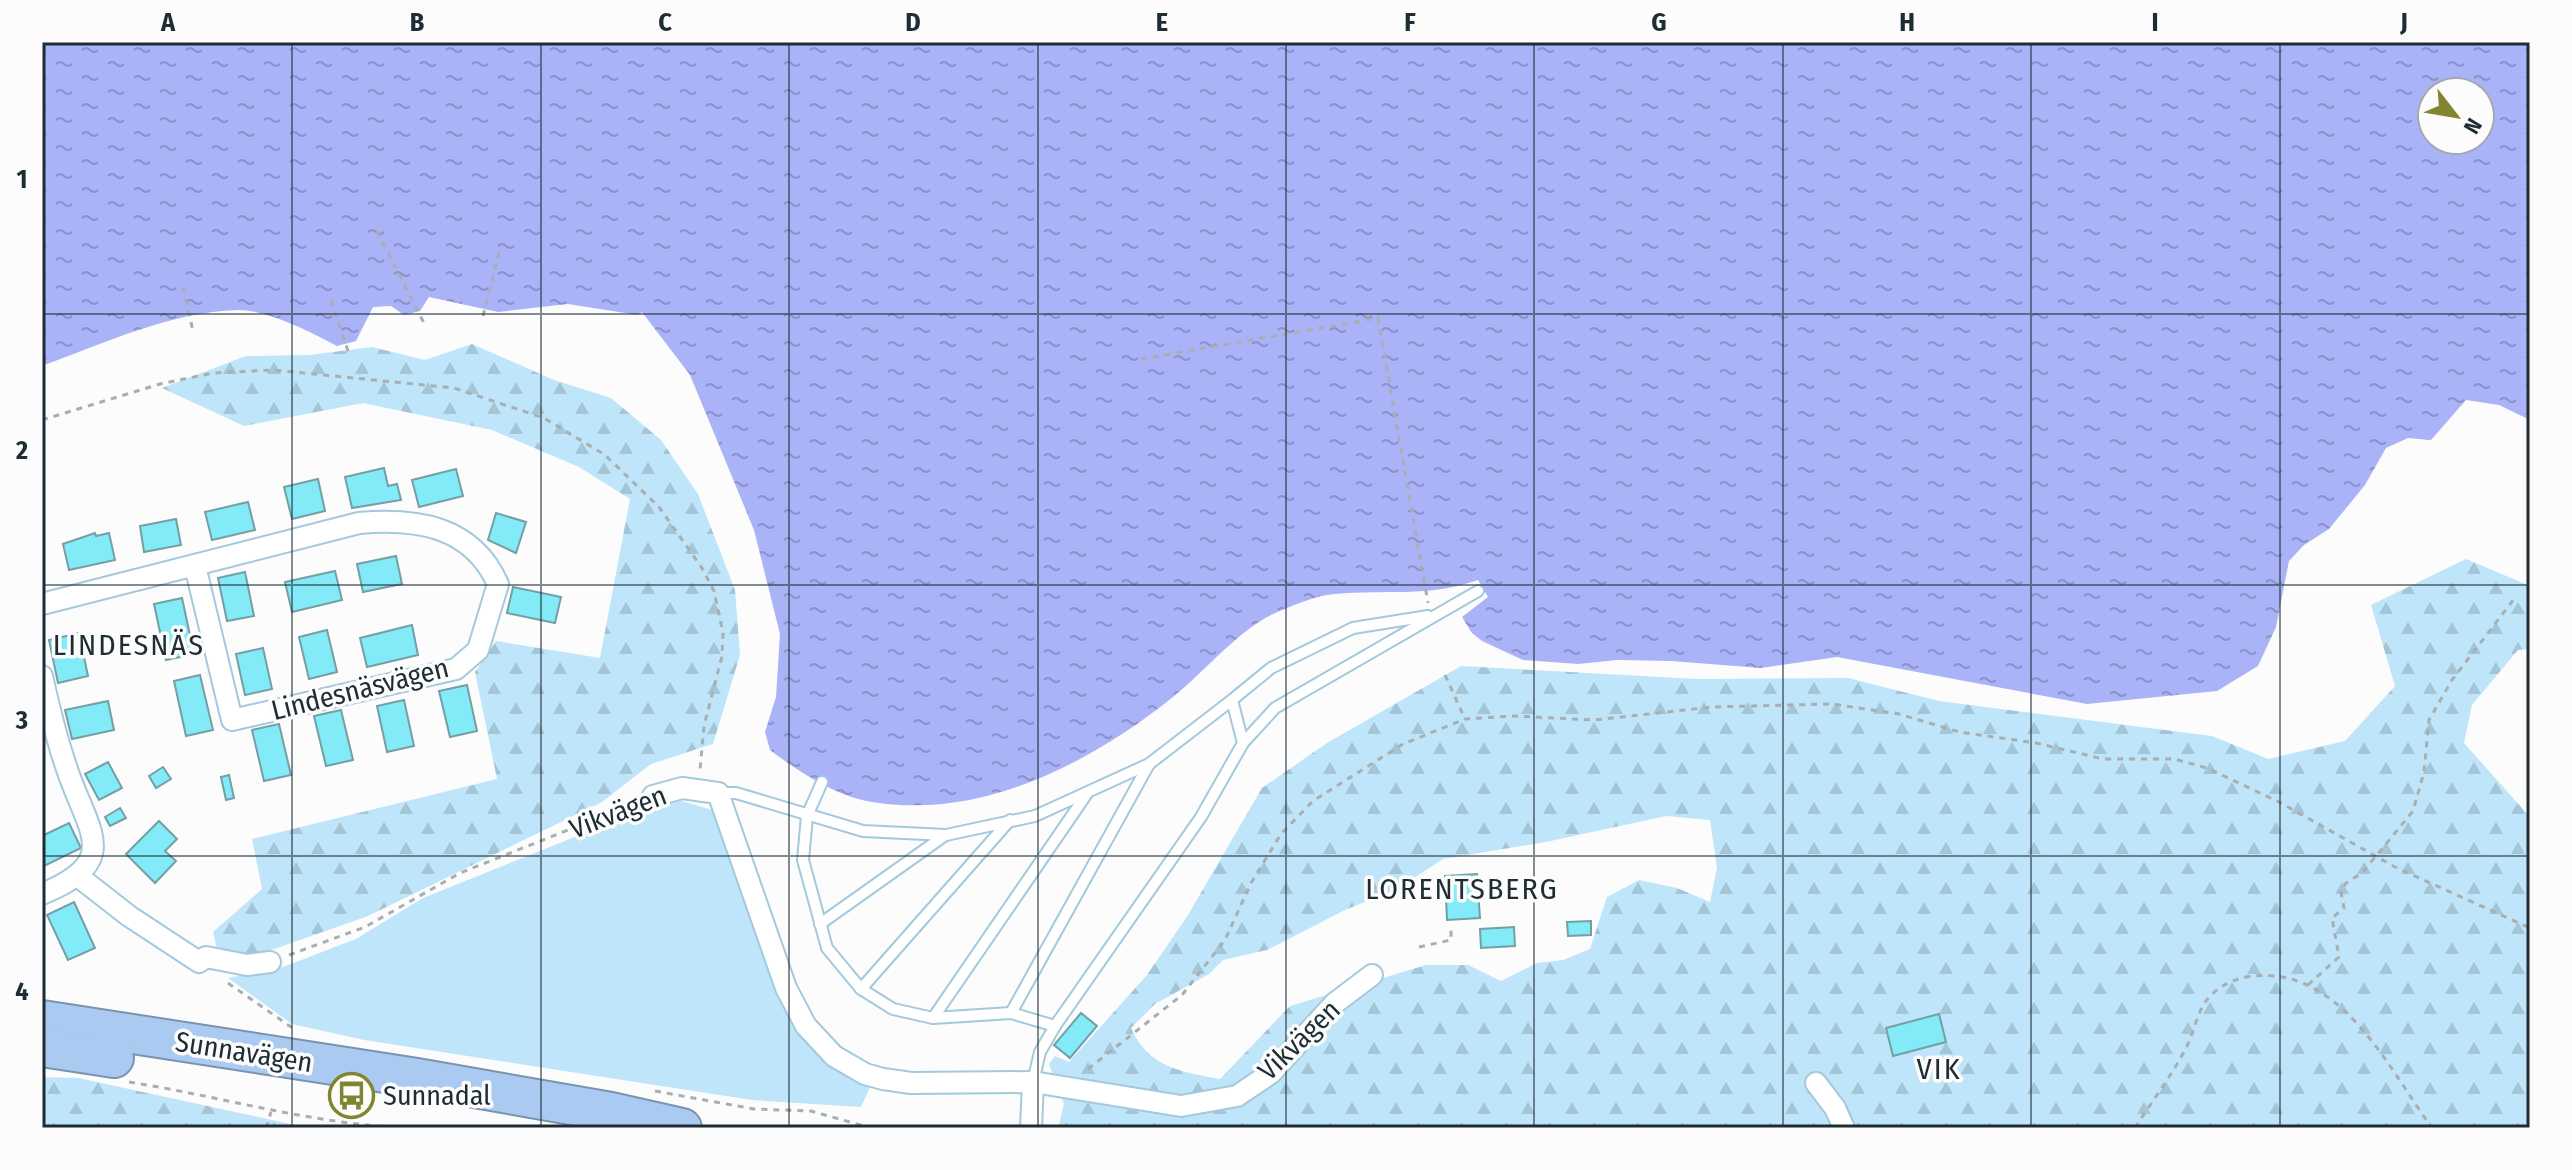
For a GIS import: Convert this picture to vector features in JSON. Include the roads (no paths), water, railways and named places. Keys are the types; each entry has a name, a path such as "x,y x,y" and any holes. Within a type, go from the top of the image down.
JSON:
{"highway":[{"name":"Sunnavägen","path":"42,1020 447,1083 682,1128"},
{"name":"Sunnavägen","path":"42,1047 556,1128"}],"street":[{"name":"Lindesnäsvägen","path":"42,604 359,523 401,520 445,532 469,543 487,560 498,584 478,650 456,669 232,720 195,566"},
{"path":"42,676 68,772 93,833 93,850 79,877 42,894"},
{"name":"Vikvägen","path":"653,796 682,788 708,791 786,988 806,1026 822,1046 865,1074 895,1082 1033,1082 1181,1106 1237,1096 1271,1073 1335,1003 1372,975"},
{"path":"79,877 129,916 199,962 206,957 247,965 270,962"},
{"path":"1031,1128 1033,1082"},
{"path":"1816,1083 1835,1108 1844,1128"}],"lane":[{"path":"1033,1082 1040,1052 1055,1026 1201,817 1243,743 1275,708 1478,591"},
{"path":"708,791 736,793 863,831 946,835 1035,816 1149,764 1271,668 1353,628 1435,615"},
{"path":"1232,700 1243,743"},
{"path":"1011,1013 1149,764"},
{"path":"822,782 807,816 803,860 827,948 861,989 893,1009 933,1018 1011,1013 1055,1026"},
{"path":"933,1018 1088,793"},
{"path":"861,989 1010,820"},
{"path":"820,924 946,835"}],"water":[{"path":"42,42 2530,42 2530,420 2499,405 2466,400 2431,440 2408,438 2386,448 2365,485 2329,529 2304,545 2289,561 2276,627 2258,666 2217,691 2087,704 1837,657 1761,668 1671,661 1617,660 1578,664 1523,660 1482,641 1472,633 1462,617 1488,597 1478,580 1442,589 1335,594 1302,602 1259,622 1173,697 1107,744 1070,764 994,794 953,802 913,805 872,802 832,789 770,750 765,732 776,697 780,634 754,530 690,375 642,312 638,315 568,304 498,312 429,297 420,311 404,315 391,306 373,307 356,341 337,346 276,318 238,310 188,316 138,330 42,366"}],"place":[{"name":"Sunnadal","path":"352,1095"}],"district":[{"name":"LINDESNÄS","path":"129,645"},
{"name":"LORENTSBERG","path":"1462,889"},
{"name":"VIK","path":"1939,1069"}]}
